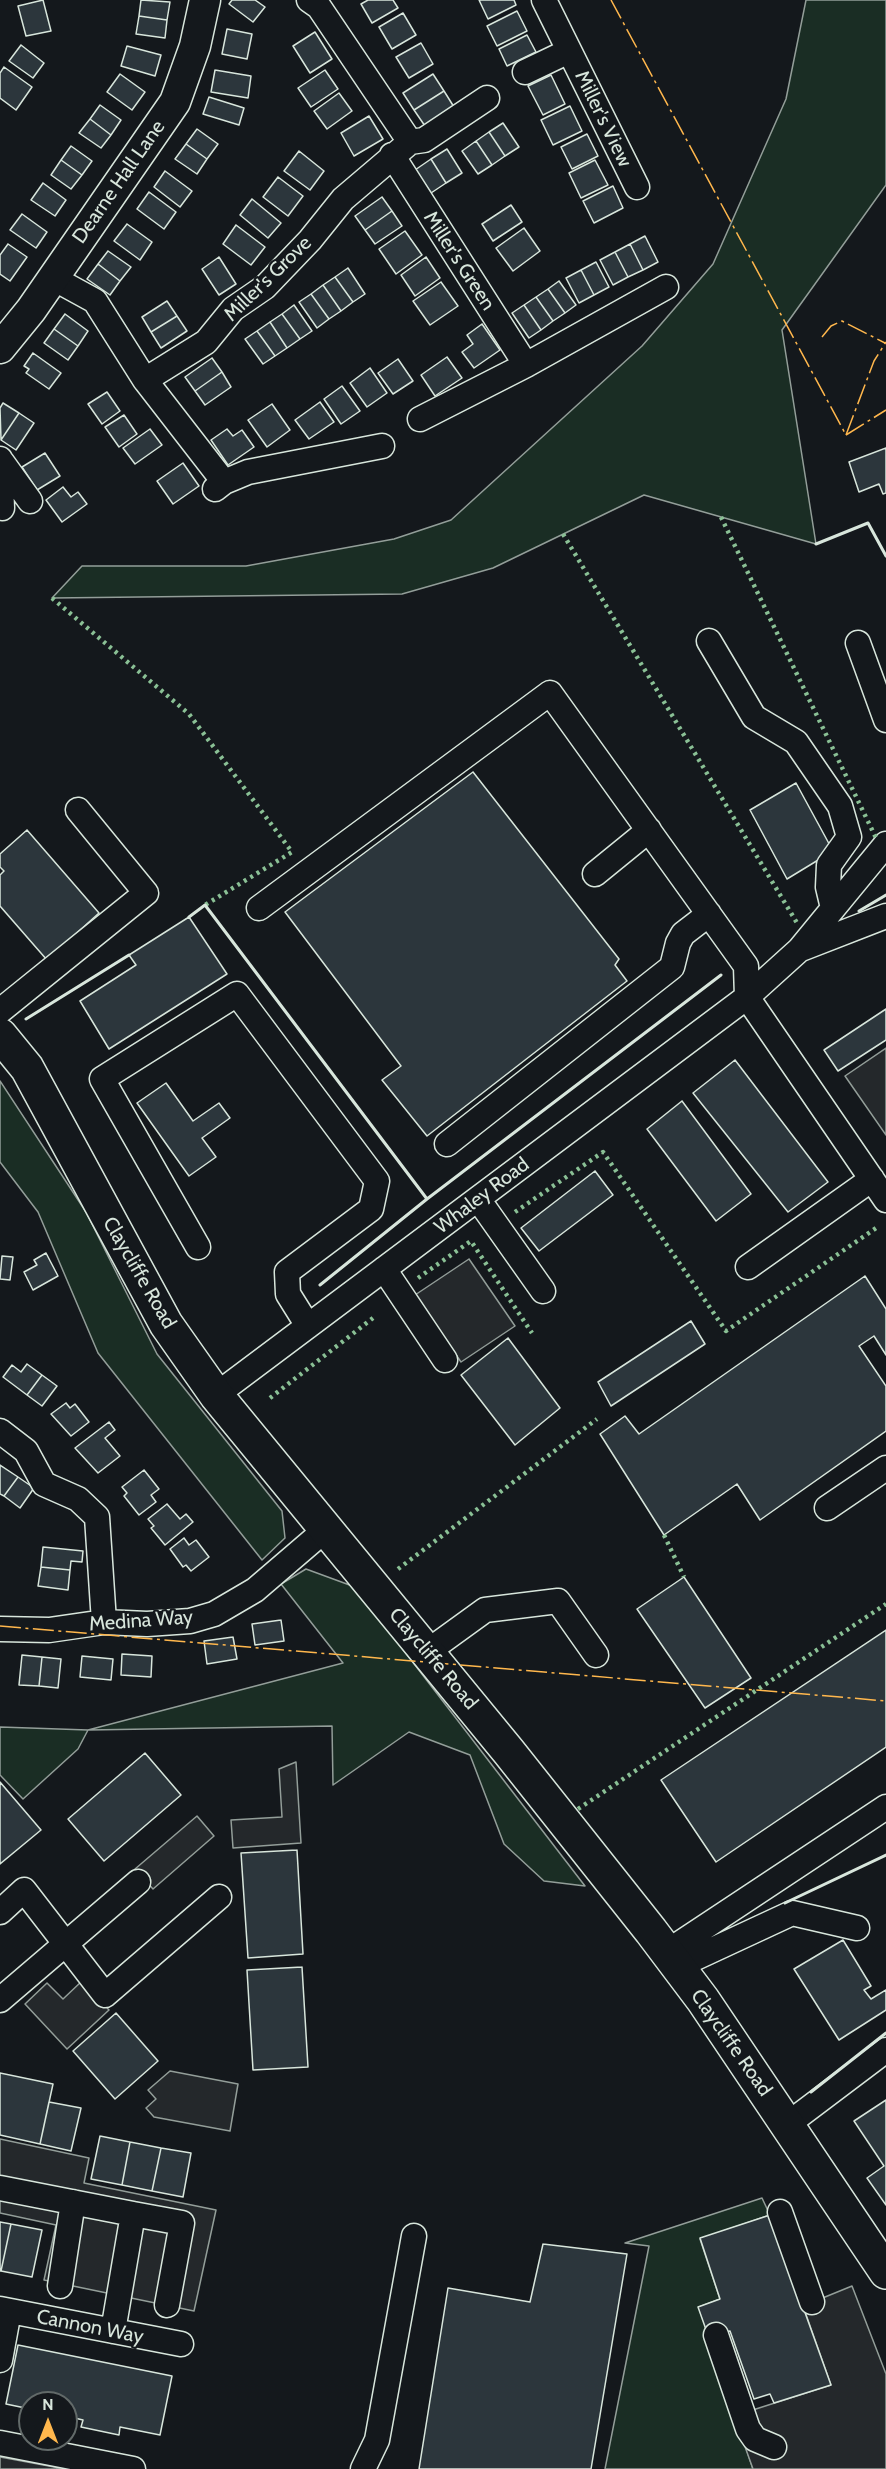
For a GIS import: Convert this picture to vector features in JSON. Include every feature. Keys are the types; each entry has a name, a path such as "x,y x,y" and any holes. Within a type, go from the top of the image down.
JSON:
{"highway":[{"name":"Claycliffe Road","path":"0,1035 27,1068 166,1324 216,1395 509,1752 672,1959 788,2124 886,2272"}],"main road":[{"name":"Dearne Hall Lane","path":"0,348 53,278 175,102 195,46 205,0"}],"street":[{"path":"309,0 319,7 401,149"},
{"name":"Miller's View","path":"544,0 637,187"},
{"name":"Miller's View","path":"525,72 569,51"},
{"name":"Miller's Grove","path":"145,380 206,342 233,309 264,287 310,240 343,199 401,149 424,140 487,98"},
{"name":"Miller's Green","path":"401,149 526,365"},
{"path":"53,278 94,301 145,380 220,485 248,472 382,446"},
{"path":"420,419 526,365 666,287"},
{"path":"1,460 30,501"},
{"path":"1,460 2,508"},
{"path":"709,641 754,717 796,742 840,806 849,837 829,865 828,887 839,901"},
{"path":"858,643 886,720"},
{"path":"259,908 550,693 746,966 747,997 886,1200"},
{"path":"0,1011 146,893 78,810"},
{"path":"595,874 649,830"},
{"path":"799,950 886,844"},
{"path":"839,901 886,867"},
{"path":"447,1144 672,967 678,943 683,934 709,914"},
{"path":"799,950 886,916"},
{"name":"Whaley Road","path":"216,1395 747,997 799,950"},
{"path":"198,1247 102,1079 237,994 377,1181 371,1209 287,1272 288,1294 308,1326"},
{"path":"748,1267 872,1179"},
{"path":"478,1199 543,1291"},
{"path":"384,1269 445,1360"},
{"path":"0,1431 26,1451 44,1484 78,1498 97,1517 104,1622"},
{"path":"827,1508 886,1468"},
{"name":"Medina Way","path":"0,1629 49,1630 104,1622 147,1624 190,1621 214,1614 255,1590 325,1530"},
{"path":"427,1653 485,1610 558,1601 596,1654"},
{"path":"672,1959 884,1811"},
{"path":"0,2000 138,1882"},
{"path":"0,1912 24,1890 105,1995 219,1897"},
{"path":"672,1959 792,1913 857,1928"},
{"path":"788,2124 886,2050"},
{"path":"0,2188 182,2223 167,2305"},
{"path":"60,2286 73,2202"},
{"path":"780,2212 812,2302"},
{"path":"112,2331 133,2214"},
{"path":"363,2469 377,2440 414,2236"},
{"path":"0,2360 4,2310"},
{"name":"Cannon Way","path":"4,2310 181,2344"},
{"path":"716,2335 748,2428 755,2439 774,2447"},
{"path":"0,2443 133,2469"}],"green space":[{"path":"806,0 886,0 886,185 782,330 816,544 644,495 493,568 402,594 52,598 82,566 246,566 394,539 451,520 642,346 713,264 786,99"},
{"path":"0,1081 86,1212 157,1354 282,1511 285,1538 262,1560 98,1353 38,1212 0,1162"},
{"path":"306,1569 355,1587 585,1886 544,1881 504,1844 470,1755 409,1732 333,1785 332,1726 88,1730 343,1663 281,1584"},
{"path":"0,1727 88,1730 78,1749 23,1799 0,1775"},
{"path":"762,2198 770,2215 700,2239 720,2299 699,2307 753,2469 605,2469 649,2246 625,2243"}],"shaded area":[{"path":"886,1048 886,1135 845,1076"},
{"path":"469,1259 515,1326 461,1362 415,1295"},
{"path":"296,1762 301,1843 233,1848 231,1820 282,1817 279,1769"},
{"path":"197,1816 214,1836 153,1889 135,1869"},
{"path":"82,1981 109,2010 67,2049 25,2004 47,1983 63,1999"},
{"path":"170,2071 238,2084 230,2131 154,2117 146,2108 156,2099 148,2090"},
{"path":"0,2139 89,2158 84,2183 216,2210 194,2311 44,2280 56,2225 0,2213"},
{"path":"852,2286 886,2374 886,2469 753,2469 734,2416 831,2385 803,2306"},
{"path":"0,2457 65,2469 0,2469"}],"building":[{"path":"43,0 51,31 26,36 18,6"},
{"path":"141,0 170,2 167,20 139,16"},
{"path":"232,0 255,0 265,7 253,22 229,4"},
{"path":"368,0 393,0 398,8 372,23 361,4"},
{"path":"479,0 514,0 516,5 488,19"},
{"path":"517,11 527,31 497,46 487,26"},
{"path":"403,13 416,35 392,49 379,27"},
{"path":"139,16 167,20 165,38 136,34"},
{"path":"227,29 252,34 247,59 222,54"},
{"path":"315,32 332,59 310,73 293,46"},
{"path":"527,35 536,52 507,66 499,49"},
{"path":"421,43 433,64 409,78 396,57"},
{"path":"21,45 44,63 33,78 9,61"},
{"path":"127,46 161,55 155,76 121,66"},
{"path":"4,67 32,87 16,110 0,98 0,73"},
{"path":"215,70 251,76 248,98 211,92"},
{"path":"325,70 338,89 311,107 298,88"},
{"path":"120,74 145,92 132,110 107,92"},
{"path":"433,74 444,91 414,110 403,93"},
{"path":"551,75 565,104 543,115 528,86"},
{"path":"444,91 454,107 425,126 414,110"},
{"path":"339,93 352,111 327,129 314,111"},
{"path":"209,97 244,108 239,125 203,114"},
{"path":"100,105 121,120 111,135 90,119"},
{"path":"570,106 582,131 553,145 541,120"},
{"path":"369,116 383,139 354,156 341,133"},
{"path":"90,119 111,135 101,148 79,133"},
{"path":"503,123 519,147 505,156 489,132"},
{"path":"197,129 218,144 207,159 186,144"},
{"path":"489,132 505,156 492,165 476,141"},
{"path":"587,134 598,156 572,169 561,147"},
{"path":"476,141 492,165 478,174 462,151"},
{"path":"186,144 207,159 197,174 175,159"},
{"path":"71,146 92,161 82,175 61,160"},
{"path":"447,149 462,173 446,183 431,159"},
{"path":"299,151 324,171 310,190 284,171"},
{"path":"431,159 446,183 431,193 415,170"},
{"path":"61,160 82,175 71,189 51,175"},
{"path":"595,160 608,185 581,198 569,173"},
{"path":"165,171 192,191 180,207 154,187"},
{"path":"278,177 303,196 288,216 263,197"},
{"path":"43,183 66,200 55,216 31,200"},
{"path":"613,186 623,208 594,223 583,201"},
{"path":"149,192 176,212 164,229 137,209"},
{"path":"382,197 392,211 365,230 355,216"},
{"path":"252,199 281,223 268,238 240,215"},
{"path":"511,205 522,222 493,241 482,224"},
{"path":"392,211 402,226 375,244 365,230"},
{"path":"22,214 47,232 36,248 10,230"},
{"path":"127,224 152,242 140,260 114,241"},
{"path":"236,225 265,247 251,265 223,244"},
{"path":"524,228 540,251 513,271 496,248"},
{"path":"405,231 422,255 396,274 379,249"},
{"path":"645,236 658,262 643,270 630,244"},
{"path":"8,244 27,257 10,281 0,274 0,255"},
{"path":"630,244 643,270 628,277 615,252"},
{"path":"108,251 131,267 120,281 98,264"},
{"path":"615,252 628,277 613,285 600,260"},
{"path":"219,257 236,284 219,295 202,269"},
{"path":"426,257 440,278 415,296 401,275"},
{"path":"596,262 609,287 594,295 581,270"},
{"path":"98,264 120,281 110,295 87,279"},
{"path":"348,268 365,294 353,302 335,277"},
{"path":"581,270 594,295 579,303 566,278"},
{"path":"335,277 353,302 341,311 323,285"},
{"path":"559,281 576,305 565,313 548,289"},
{"path":"441,282 458,306 430,325 413,301"},
{"path":"323,285 341,311 329,319 311,294"},
{"path":"548,289 565,313 553,321 536,297"},
{"path":"311,294 329,319 317,328 299,302"},
{"path":"536,297 553,321 541,330 524,305"},
{"path":"167,301 177,316 151,332 142,317"},
{"path":"294,305 312,331 300,339 282,314"},
{"path":"524,305 541,330 529,338 512,313"},
{"path":"65,314 88,331 78,346 54,329"},
{"path":"282,314 300,339 287,348 270,322"},
{"path":"177,316 187,331 161,348 151,332"},
{"path":"270,322 287,348 275,356 257,331"},
{"path":"482,324 500,350 474,368 462,352 473,344 467,335"},
{"path":"54,329 78,346 68,360 44,343"},
{"path":"257,331 275,356 263,364 245,339"},
{"path":"33,353 61,373 49,389 26,373 29,369 24,366"},
{"path":"447,357 462,378 435,396 421,375"},
{"path":"212,358 222,372 195,391 185,377"},
{"path":"398,359 413,381 393,394 378,373"},
{"path":"370,368 387,393 367,407 350,383"},
{"path":"222,372 231,387 205,405 195,391"},
{"path":"342,386 360,411 341,424 324,399"},
{"path":"107,392 120,411 102,424 88,404"},
{"path":"320,402 334,422 309,439 295,420"},
{"path":"3,403 19,413 1,440 0,408"},
{"path":"272,404 290,430 267,447 248,420"},
{"path":"19,413 34,423 16,450 1,440"},
{"path":"124,415 137,434 119,447 105,427"},
{"path":"150,429 162,445 135,464 123,448"},
{"path":"227,429 233,436 242,430 254,447 228,465 211,440"},
{"path":"886,448 886,493 883,494 879,484 859,492 849,462"},
{"path":"45,453 60,476 37,490 22,467"},
{"path":"183,463 199,486 173,504 157,481"},
{"path":"63,487 71,497 78,492 87,504 62,522 46,500"},
{"path":"473,772 619,959 615,965 627,981 427,1136 382,1080 401,1066 285,912"},
{"path":"796,783 833,851 787,879 750,810"},
{"path":"27,830 99,913 47,960 0,906 0,875 4,871 0,867 0,854"},
{"path":"189,917 227,974 109,1049 80,1001 136,965 129,955"},
{"path":"886,1009 886,1040 838,1071 824,1050"},
{"path":"735,1060 828,1182 788,1212 693,1093"},
{"path":"166,1083 193,1121 219,1103 230,1118 202,1138 216,1157 189,1176 137,1103"},
{"path":"682,1101 751,1194 716,1221 647,1129"},
{"path":"595,1171 613,1195 539,1251 521,1228"},
{"path":"46,1253 58,1276 33,1290 24,1272 37,1265 34,1260"},
{"path":"2,1256 13,1257 10,1280 0,1279"},
{"path":"865,1276 886,1309 886,1355 874,1336 859,1346 886,1386 886,1431 760,1520 737,1484 664,1535 600,1434 625,1416 639,1434"},
{"path":"691,1321 705,1344 611,1406 598,1382"},
{"path":"508,1338 560,1408 515,1445 461,1375"},
{"path":"27,1364 42,1375 27,1395 3,1377 12,1365 21,1372"},
{"path":"42,1375 57,1386 42,1406 27,1395"},
{"path":"66,1403 70,1408 75,1404 89,1422 71,1436 51,1414"},
{"path":"109,1422 115,1430 105,1438 120,1456 98,1473 75,1448"},
{"path":"0,1465 18,1477 4,1496 0,1494"},
{"path":"144,1470 159,1489 151,1495 156,1502 139,1515 124,1496 127,1493 122,1487"},
{"path":"18,1477 34,1488 20,1508 4,1496"},
{"path":"167,1504 180,1519 186,1514 193,1522 165,1545 151,1528 154,1526 148,1519"},
{"path":"184,1538 189,1545 196,1540 209,1557 191,1571 186,1565 183,1567 170,1549"},
{"path":"43,1547 83,1551 82,1562 71,1561 70,1570 41,1567"},
{"path":"41,1567 70,1570 68,1590 38,1586"},
{"path":"684,1577 751,1678 705,1708 637,1609"},
{"path":"281,1620 284,1641 255,1645 252,1624"},
{"path":"886,1630 886,1747 716,1862 661,1780"},
{"path":"233,1637 237,1659 207,1664 204,1641"},
{"path":"122,1654 152,1656 151,1677 121,1675"},
{"path":"22,1655 42,1657 39,1686 19,1685"},
{"path":"82,1656 113,1659 111,1680 80,1677"},
{"path":"42,1657 61,1659 58,1688 39,1686"},
{"path":"145,1753 181,1795 104,1861 68,1819"},
{"path":"0,1782 41,1830 0,1864"},
{"path":"297,1850 303,1954 248,1958 241,1853"},
{"path":"843,1940 871,1986 864,1990 871,1999 886,1990 886,2010 839,2040 794,1969"},
{"path":"302,1967 308,2067 253,2070 247,1970"},
{"path":"116,2013 158,2061 115,2099 73,2051"},
{"path":"0,2073 53,2084 40,2144 0,2135"},
{"path":"886,2100 886,2205 867,2178 884,2166 854,2121"},
{"path":"49,2102 81,2108 71,2151 40,2144"},
{"path":"100,2136 130,2142 122,2185 91,2179"},
{"path":"130,2142 161,2148 152,2191 122,2185"},
{"path":"161,2148 191,2153 183,2197 152,2191"},
{"path":"770,2215 831,2385 774,2403 770,2394 754,2399 730,2331 709,2338 698,2307 720,2299 700,2238"},
{"path":"0,2222 11,2224 1,2271 0,2271"},
{"path":"11,2224 42,2230 32,2277 1,2271"},
{"path":"543,2244 627,2254 591,2469 419,2469 448,2288 530,2302"},
{"path":"18,2345 172,2376 160,2435 120,2427 119,2435 81,2427 83,2420 78,2419 78,2391 18,2391 18,2406 6,2404"}],"hedge":[{"path":"721,517 877,840"},
{"path":"563,534 797,923"},
{"path":"52,598 189,714 292,852 205,905"},
{"path":"515,1212 603,1152 726,1331 876,1228"},
{"path":"418,1278 471,1241 532,1333"},
{"path":"270,1398 373,1318"},
{"path":"398,1569 597,1419"},
{"path":"664,1535 684,1577"},
{"path":"578,1809 886,1604"}],"wall":[{"path":"816,544 868,523 886,556"},
{"path":"859,911 886,895"},
{"path":"189,917 205,905 427,1199 320,1285"},
{"path":"26,1019 129,955"},
{"path":"427,1199 721,975"},
{"path":"785,1903 886,1855"},
{"path":"811,2092 886,2033"}],"power":[{"path":"611,0 846,435"},
{"path":"822,337 831,326 842,321 885,343"},
{"path":"846,435 874,361 886,342"},
{"path":"846,435 886,410"},
{"path":"0,1626 886,1701"}]}
